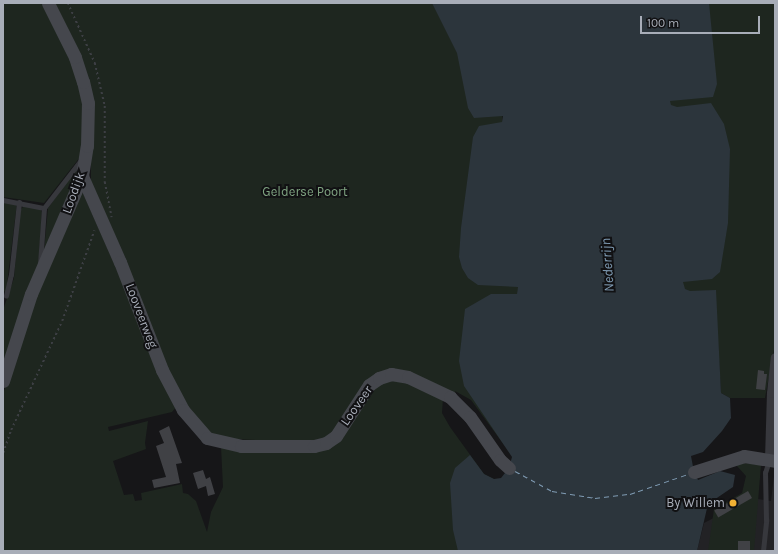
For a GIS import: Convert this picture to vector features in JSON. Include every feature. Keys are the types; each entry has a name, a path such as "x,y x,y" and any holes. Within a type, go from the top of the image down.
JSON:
{"street":[{"name":"Loodijk","path":"3,381 24,314 82,176 85,154 88,103 83,82 75,57 48,3"},
{"name":"Looveerweg","path":"82,176 108,222 162,370 183,410 200,432 217,442"},
{"path":"694,472 744,456 772,460 771,394 775,357"},
{"name":"Looveer","path":"217,442 248,446 314,446 326,444 336,436 369,386 379,378 391,374 408,377 450,397 470,417 500,460 509,468"}],"lane":[{"path":"43,269 39,261 44,208 85,154"},
{"path":"3,200 44,208"},
{"path":"6,296 11,275 19,202"},
{"path":"763,551 766,520 765,473 772,460"}],"path":[{"path":"3,453 11,430 62,321 94,230 108,222 105,182 105,106 96,63 68,3"}],"shaded area":[{"path":"775,467 775,551 697,551 704,523 752,498 771,501"}],"green space":[{"path":"3,3 45,3 78,76 84,104 81,156 44,203 3,197"},
{"name":"Gelderse Poort","path":"52,3 487,3 502,115 518,288 513,457 471,400 455,391 457,397 386,372 336,431 320,443 233,439 211,435 180,400 91,182 91,122"},
{"path":"653,3 775,3 775,344 765,398 730,398 721,393 718,343 685,343"},
{"path":"80,164 43,262 48,208"},
{"path":"83,193 177,406 172,412 108,427 109,431 148,421 145,443 146,449 113,461 124,495 133,494 135,501 142,500 141,493 182,484 183,493 188,494 196,501 207,532 211,512 223,487 221,447 320,450 380,383 393,377 443,398 442,413 450,427 484,474 494,479 510,551 3,551 3,394 21,336 78,195"},
{"path":"3,201 17,203 6,292 3,291"},
{"path":"25,205 38,206 42,212 38,271 3,372 3,310 14,278 20,210"},
{"path":"744,463 761,465 754,551 708,551 714,509 742,493 746,476 736,465"}],"water":[{"name":"Nederrijn","path":"432,3 709,3 717,84 713,97 670,101 671,105 677,107 711,103 724,124 730,149 728,223 720,272 712,279 683,282 685,289 690,291 716,290 721,393 730,398 731,418 722,431 703,452 691,456 694,472 698,480 720,471 735,475 733,487 708,504 697,551 458,551 453,530 450,483 455,468 470,455 484,474 494,479 501,478 509,468 512,457 464,386 459,361 465,309 491,294 517,294 518,287 478,285 468,278 462,268 459,257 461,228 473,137 479,126 502,122 503,116 474,118 468,108 457,53"}],"building":[{"path":"758,370 764,371 764,374 767,374 765,390 756,389"},
{"path":"169,426 182,463 176,464 180,483 154,488 152,480 166,477 156,446 164,443 159,431"},
{"path":"203,470 206,479 210,477 215,494 208,496 206,486 198,489 193,473"},
{"path":"748,491 752,498 718,517 714,510"},
{"path":"738,541 750,541 750,551 738,551"}],"ferry route":[{"path":"515,471 552,491 595,498 630,494 688,474"}],"place":[{"name":"By Willem","path":"733,503"}]}
